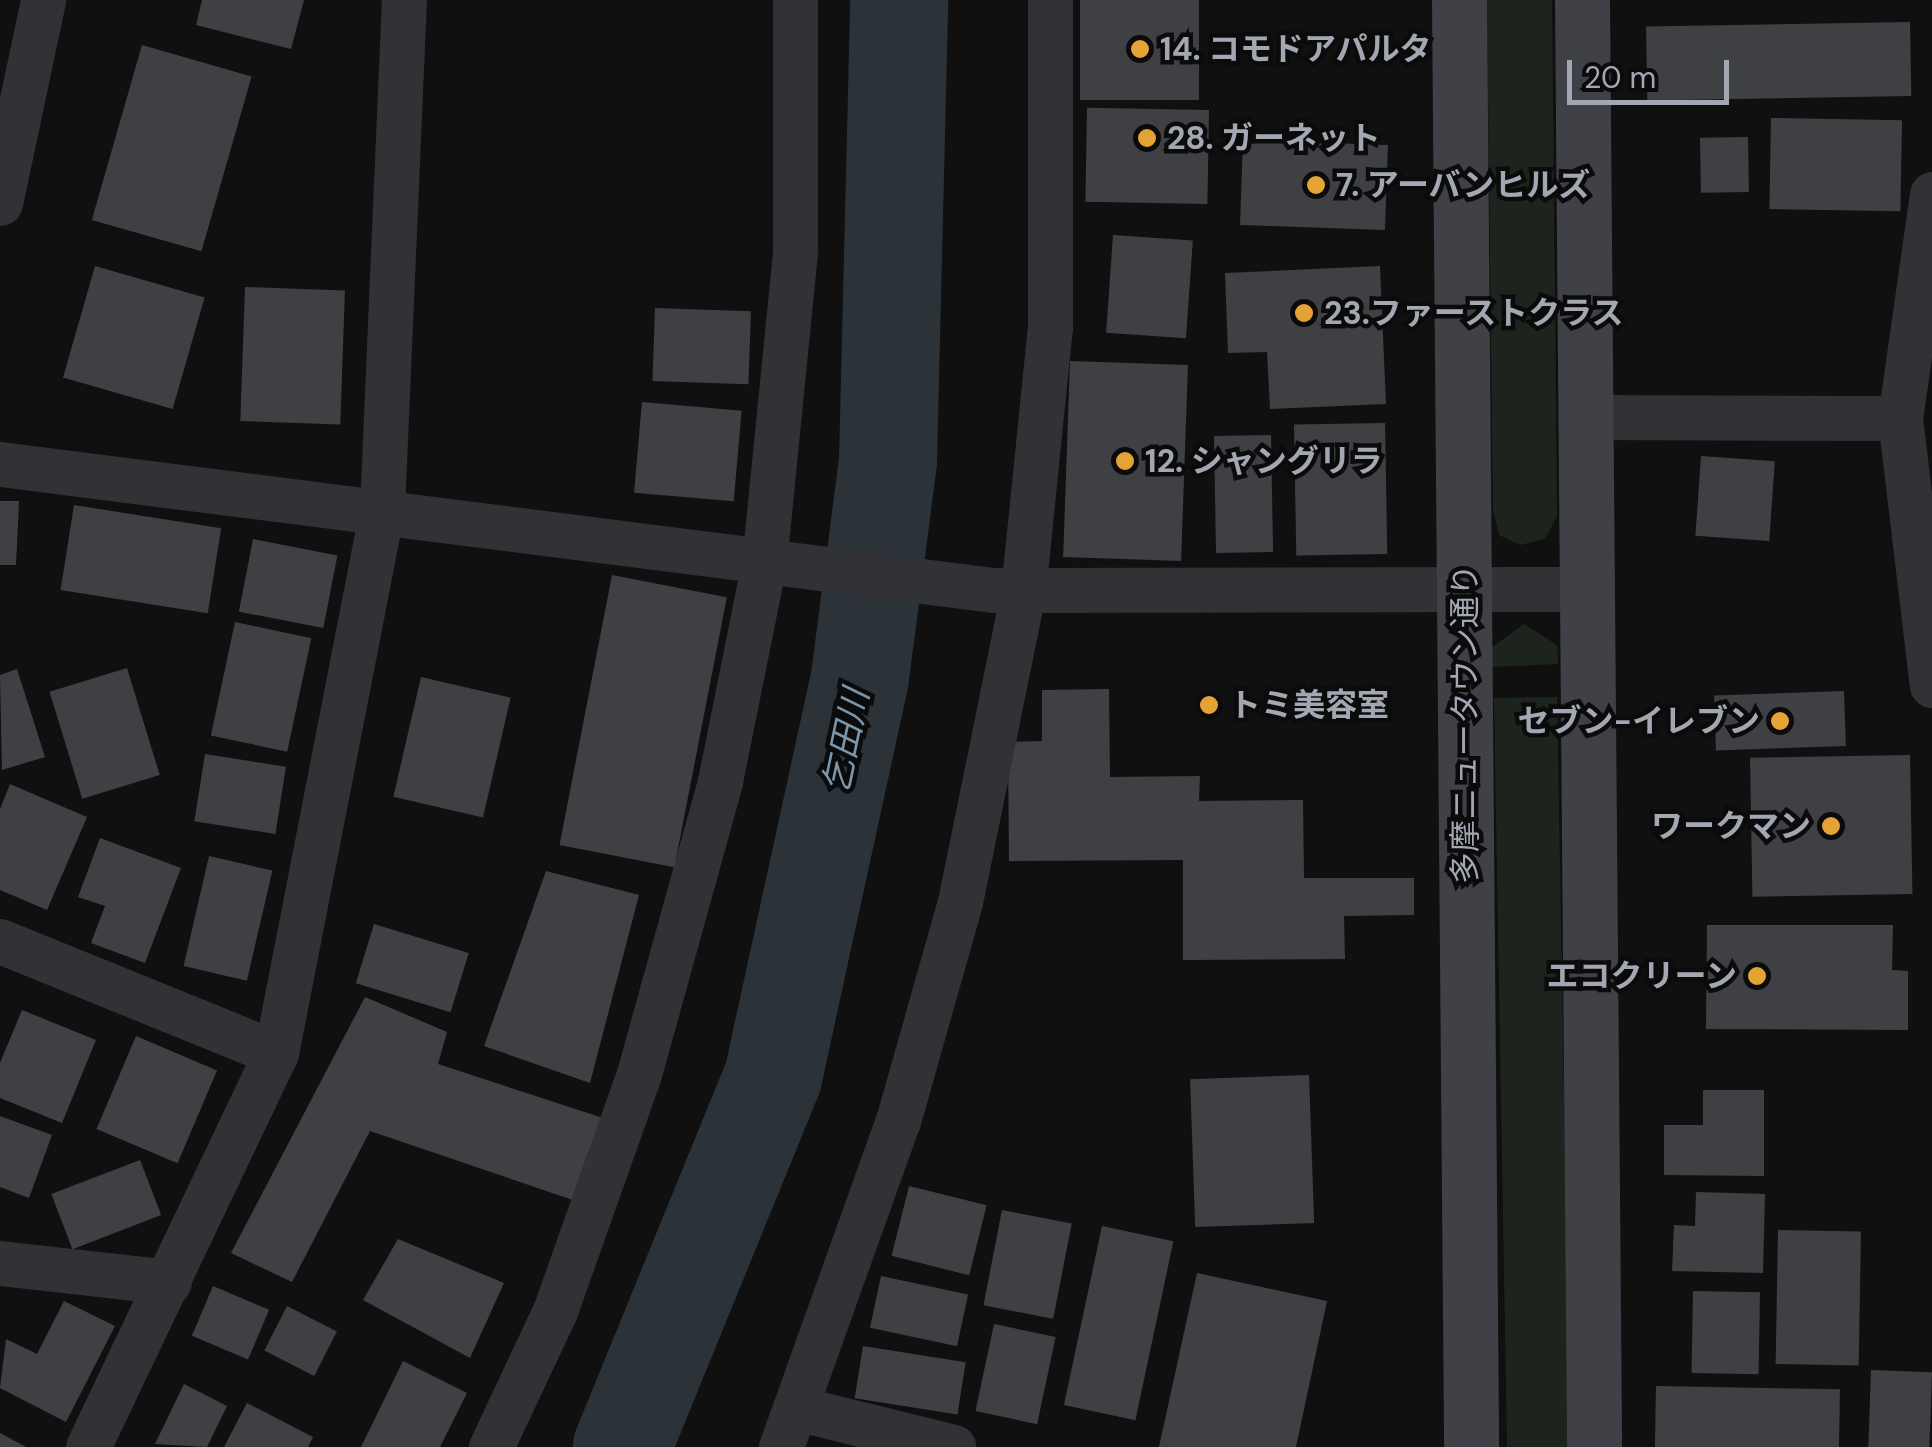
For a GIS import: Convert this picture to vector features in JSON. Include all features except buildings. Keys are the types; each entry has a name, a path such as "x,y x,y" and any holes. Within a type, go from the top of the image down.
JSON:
{"main road":[{"name":"多摩ニュータウン通り","path":"1458,0 1471,1447"},
{"path":"1582,0 1594,1447"}],"street":[{"path":"0,203 43,0"},
{"path":"88,1447 276,1054 382,509 404,0"},
{"path":"491,1447 555,1310 640,1074 720,781 764,562 796,250 795,0"},
{"path":"954,1447 790,1428 898,1120 960,902 1023,592 1050,328 1050,0"},
{"path":"1932,194 1923,337 1900,418 1932,685"},
{"path":"1586,416 1900,418"},
{"path":"0,464 1023,592 1587,589"},
{"path":"0,941 276,1054"},
{"path":"0,1262 169,1282"}],"shaded area":[{"path":"1487,0 1552,0 1557,516 1545,539 1520,545 1499,535 1493,510"},
{"path":"1524,624 1557,645 1558,664 1490,667 1492,647"},
{"path":"1557,697 1570,1447 1507,1447 1494,698"}],"waterway":[{"name":"乞田川","path":"622,1447 773,1077 860,677 888,461 899,0"}],"place":[{"name":"14. コモドアパルタ","path":"1140,49"},
{"name":"28. ガーネット","path":"1147,138"},
{"name":"7. アーバンヒルズ","path":"1316,185"},
{"name":"23.ファーストクラス","path":"1304,313"},
{"name":"12. シャングリラ","path":"1125,461"},
{"name":"トミ美容室","path":"1209,705"},
{"name":"セブン-イレブン","path":"1780,721"},
{"name":"ワークマン","path":"1831,826"},
{"name":"エコクリーン","path":"1757,976"}]}
